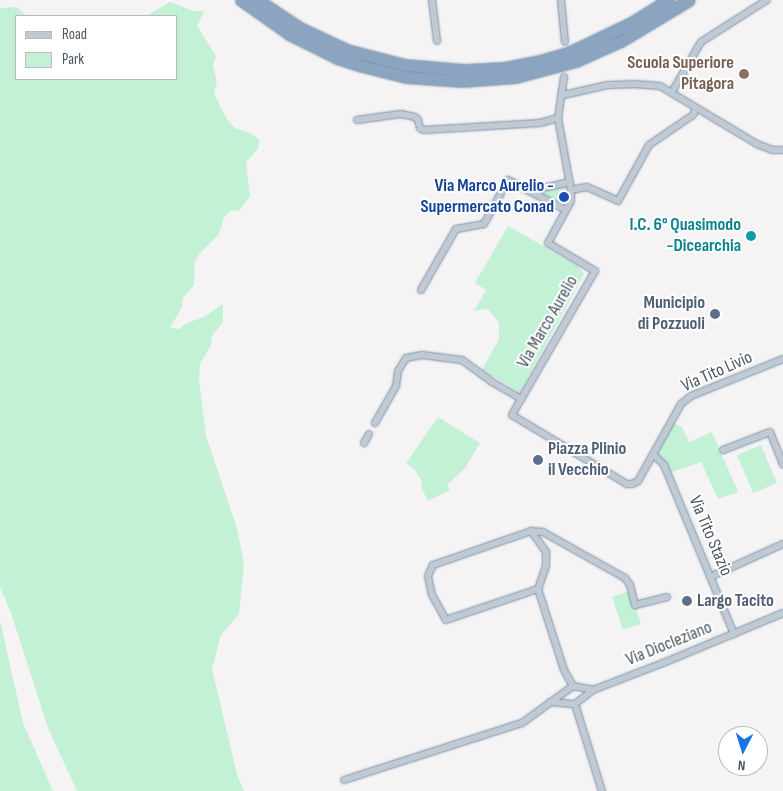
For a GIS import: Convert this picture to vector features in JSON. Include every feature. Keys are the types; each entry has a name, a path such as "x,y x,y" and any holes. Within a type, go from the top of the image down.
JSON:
{"highway":[{"path":"240,0 289,34 337,58 406,77 462,81 516,77 576,61 621,41 689,0"},
{"path":"258,0 300,28 347,50 405,65 464,70 504,68 536,62 570,52 616,31 668,0"}],"street":[{"path":"432,0 437,41"},
{"path":"561,0 565,42"},
{"path":"672,92 701,42 767,0"},
{"name":"Via Marco Aurelio","path":"564,77 563,95 558,118 570,182 571,201 548,243 595,271 512,415 567,449"},
{"path":"563,95 591,88 633,84 660,86 757,144 773,150 783,150"},
{"path":"571,190 587,187 618,201 649,145 692,115 696,109"},
{"path":"357,120 401,114 418,120 420,128 424,130 540,123 558,118"},
{"path":"421,290 456,230 484,224 508,180 566,210"},
{"path":"530,190 570,182"},
{"path":"375,423 396,386 398,371 406,358 422,355 462,360 492,382 521,399"},
{"name":"Via Tito Livio","path":"567,449 626,484 638,481 681,404 691,396 783,359"},
{"path":"723,450 770,432 783,464"},
{"path":"364,443 369,434"},
{"name":"Via Tito Stazio","path":"653,454 664,465 734,634"},
{"path":"538,589 446,620 432,595 428,576 433,565 532,530 543,532 625,578 630,585 635,605 667,597"},
{"path":"532,530 546,552 546,566 538,589 564,670 573,686"},
{"path":"710,577 783,544"},
{"name":"Via Diocleziano","path":"576,704 593,690 783,613"},
{"path":"344,780 522,723 573,686 593,690"},
{"path":"550,702 576,704 602,791"}],"green space":[{"path":"170,2 193,11 204,11 197,26 216,56 213,65 217,83 214,91 217,100 228,121 235,128 252,134 259,140 258,149 246,162 250,196 240,210 231,211 224,217 219,234 200,253 195,261 194,285 183,298 182,307 170,328 179,329 187,323 204,317 223,304 223,322 212,336 211,345 200,364 199,380 206,436 237,528 244,564 239,614 221,635 212,669 237,774 244,791 77,791 48,728 11,613 0,587 0,8 16,7 26,15 15,15 15,80 178,80 178,15 148,15"},
{"path":"565,187 565,195 561,204 538,192"},
{"path":"508,226 577,265 584,274 520,392 482,370 499,339 499,323 488,309 474,311 486,290 475,283"},
{"path":"438,417 480,443 465,468 447,485 450,490 428,501 421,487 422,482 415,470 406,463"},
{"path":"674,423 682,427 689,442 712,432 738,492 718,499 701,462 669,473 656,454"},
{"path":"761,445 777,483 753,493 737,455"},
{"path":"630,591 641,624 623,630 612,597"},
{"path":"0,620 23,723 53,791 0,791"}],"place":[{"name":"Scuola Superiore Pitagora","path":"744,74"},
{"name":"Via Marco Aurelio - Supermercato Conad","path":"564,197"},
{"name":"I.C. 6° Quasimodo -Dicearchia","path":"751,236"},
{"name":"Municipio di Pozzuoli","path":"715,314"},
{"name":"Piazza Plinio il Vecchio","path":"538,460"},
{"name":"Largo Tacito","path":"687,601"}]}
